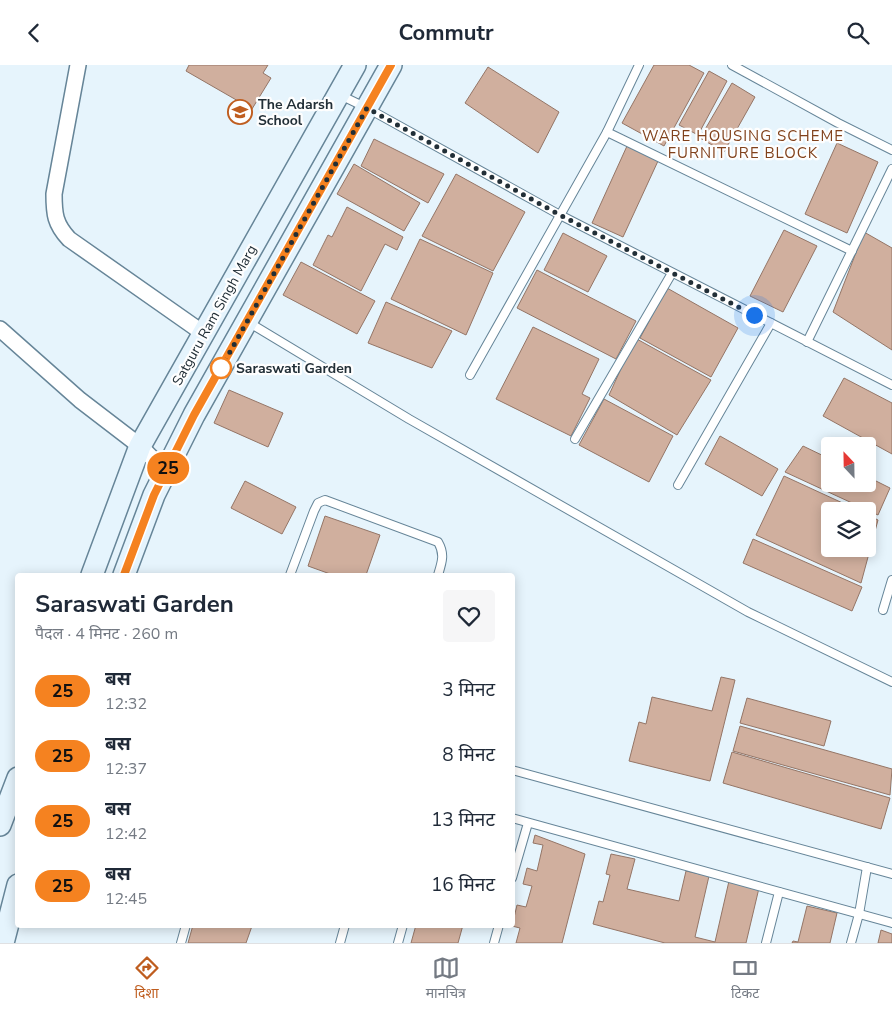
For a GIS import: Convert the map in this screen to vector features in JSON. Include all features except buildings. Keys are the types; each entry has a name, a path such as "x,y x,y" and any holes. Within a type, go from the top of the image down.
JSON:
{"main road":[{"name":"Satguru Ram Singh Marg","path":"93,573 140,446 355,65"},
{"path":"125,573 154,495 194,415 391,65"},
{"path":"0,825 15,786"},
{"path":"3,943 15,897"}],"street":[{"path":"78,65 54,194 54,215 61,231 69,239 203,333"},
{"path":"0,329 80,400 140,446 166,473"}],"lane":[{"path":"470,375 607,132 639,65"},
{"path":"732,65 892,150"},
{"path":"339,94 560,215 892,385"},
{"path":"607,132 852,251"},
{"path":"807,342 892,169"},
{"path":"575,439 672,273"},
{"path":"247,321 409,419 748,612 892,682"},
{"path":"678,485 771,323"},
{"path":"291,573 314,511 318,503 326,499 438,542 443,549 442,563 439,573"},
{"path":"883,610 892,580"},
{"path":"515,771 892,874"},
{"path":"515,820 892,923"},
{"path":"515,868 528,823"},
{"path":"851,943 859,914 867,867"},
{"path":"766,943 779,892"},
{"path":"181,943 185,928"},
{"path":"340,943 344,928"},
{"path":"398,943 403,928"},
{"path":"494,943 498,928"}],"bus line":[{"name":"25","path":"125,573 154,495 194,415 391,65"}],"place":[{"name":"The Adarsh School","path":"240,112"},
{"name":"Saraswati Garden","path":"221,368"}],"district":[{"name":"WARE HOUSING SCHEME FURNITURE BLOCK","path":"743,144"}],"route":[{"path":"221,368 367,108 560,215 754,315"}]}
